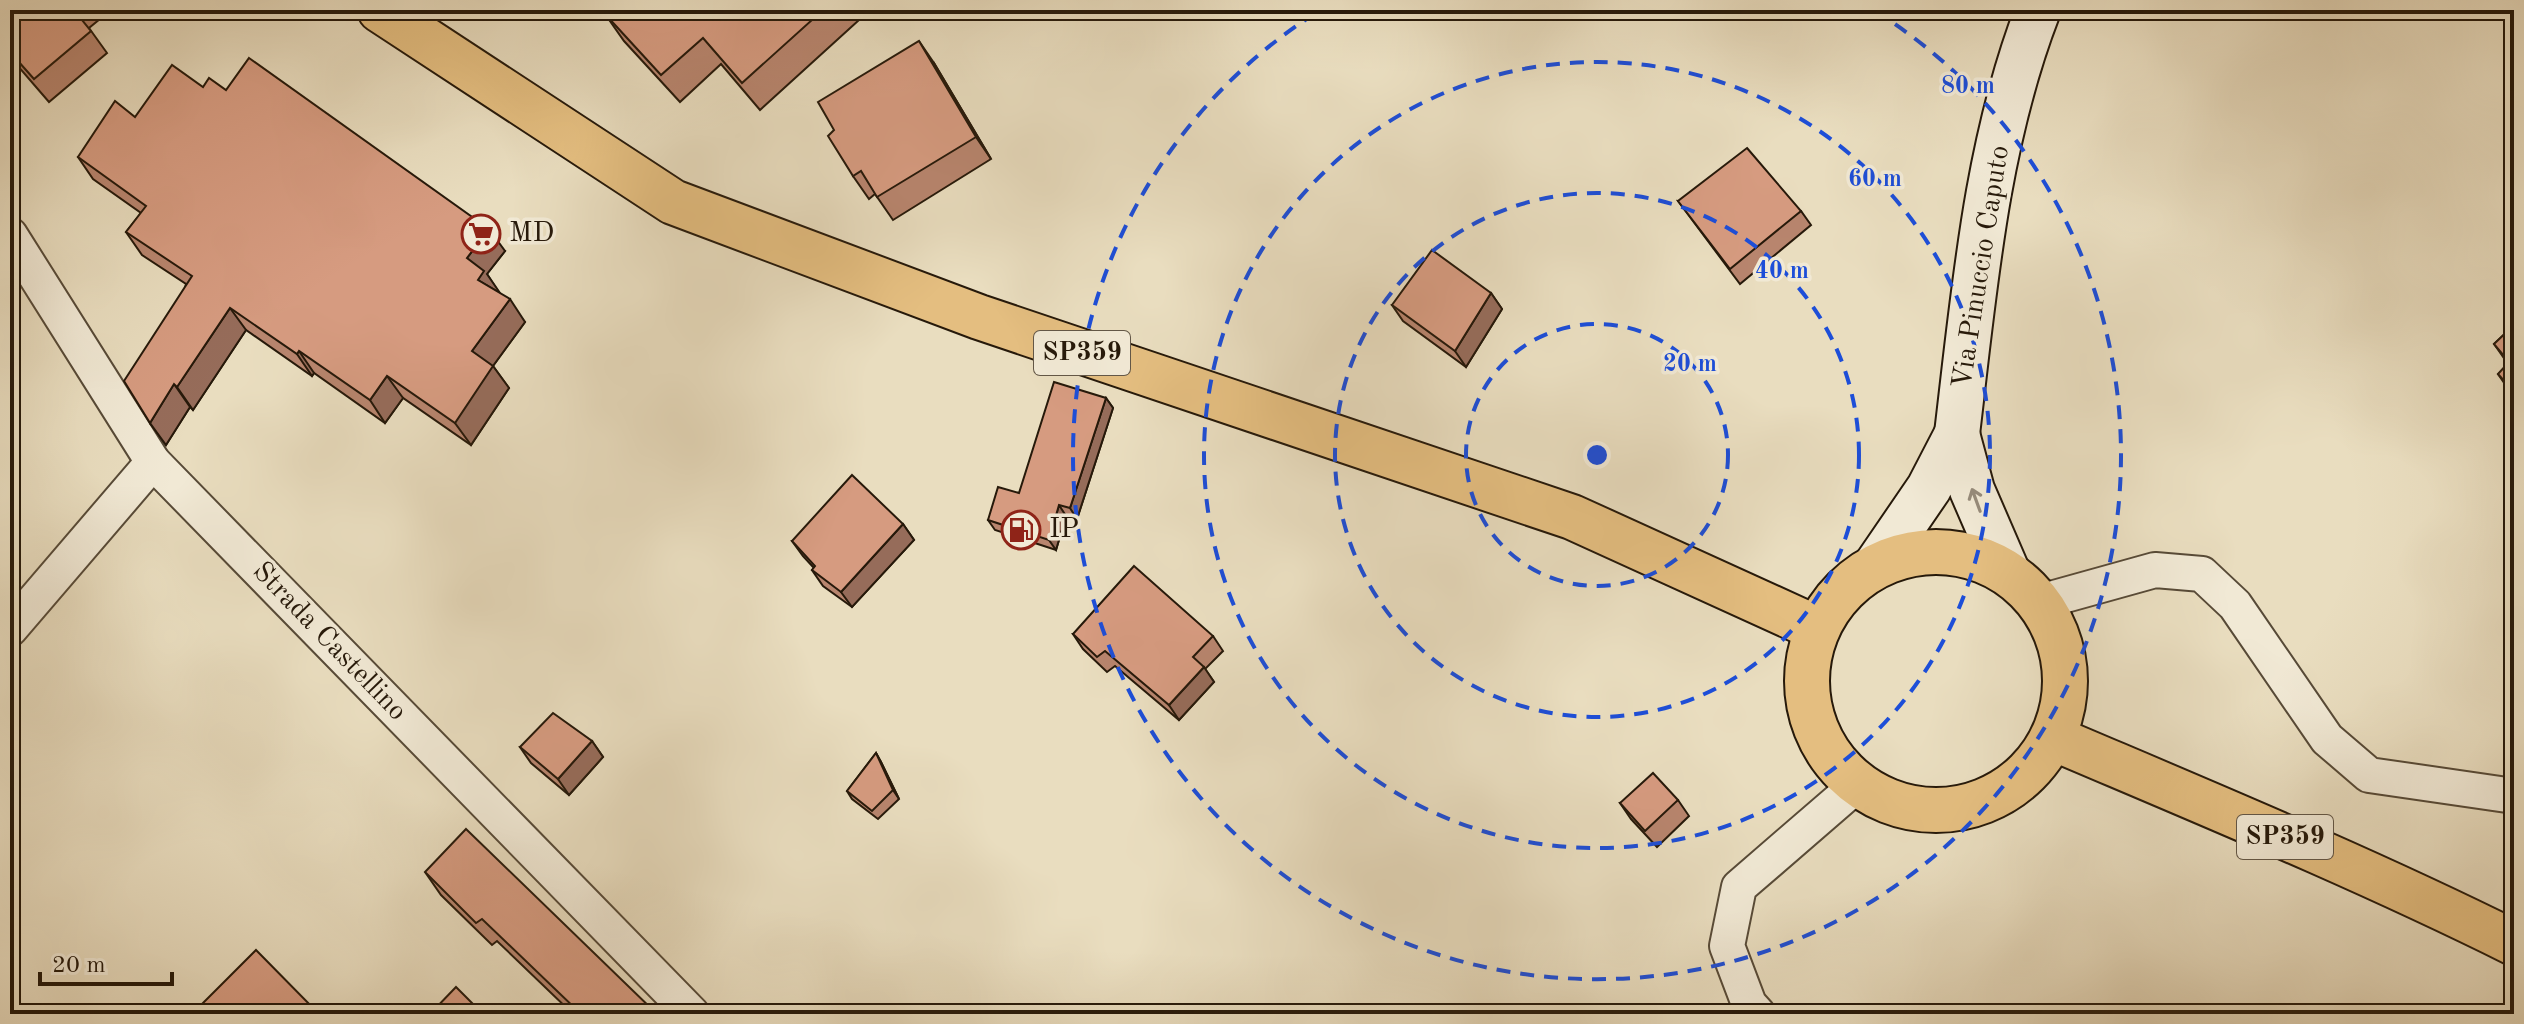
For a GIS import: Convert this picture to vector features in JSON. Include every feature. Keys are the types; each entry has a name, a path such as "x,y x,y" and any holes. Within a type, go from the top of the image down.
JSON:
{"main road":[{"name":"SP359","path":"380,10 673,202 979,317 1572,517 1816,628"},
{"path":"1920,551 1965,554 2007,571 2040,602 2058,633 2066,668 2064,704 2053,738 2031,770 2001,794 1966,807 1928,810 1891,803 1857,785 1827,754 1809,714 1806,671 1816,628 1841,591 1877,564 1920,551"},
{"name":"SP359","path":"2053,738 2439,906 2514,943"}],"street":[{"name":"Via Pinuccio Caputo","path":"1957,434 1982,231 2009,105 2038,10"},
{"name":"Strada Castellino","path":"10,235 153,462 692,1014"},
{"path":"1877,564 1929,488 1957,434"},
{"path":"1957,434 1972,490 2007,571"},
{"path":"10,629 153,462"},
{"path":"2040,602 2155,570 2202,574 2235,605 2327,739 2369,775 2514,796"},
{"path":"1758,1014 1749,1004 1727,946 1739,887 1857,785"}],"building":[{"path":"10,10 74,10 91,31 34,79 10,52"},
{"path":"610,10 823,10 742,83 703,38 661,75 605,14"},
{"path":"919,41 976,137 877,197 861,171 853,176 828,136 834,130 818,102"},
{"path":"249,58 489,229 467,258 484,271 478,280 510,299 472,351 493,366 455,423 387,376 370,400 230,308 177,387 174,384 150,423 124,381 192,276 126,232 146,206 78,157 115,101 135,117 172,65 203,87 209,78 226,90"},
{"path":"1747,148 1801,211 1730,269 1678,201"},
{"path":"1432,250 1491,293 1455,351 1392,305"},
{"path":"2514,325 2514,392 2498,374 2509,362 2494,344"},
{"path":"1054,382 1106,398 1070,508 1059,505 1049,540 988,520 998,487 1019,493"},
{"path":"852,475 903,524 841,592 812,570 815,566 792,541"},
{"path":"1134,566 1213,636 1193,657 1204,667 1169,705 1105,651 1097,657 1073,634"},
{"path":"553,713 592,741 558,779 520,747"},
{"path":"876,753 893,790 872,811 847,791"},
{"path":"1653,773 1678,800 1645,831 1620,803"},
{"path":"466,829 657,1014 581,1014 482,919 476,923 425,872"},
{"path":"256,950 319,1014 192,1014"},
{"path":"456,987 483,1014 430,1014"}],"place":[{"name":"MD","path":"481,234"},
{"name":"IP","path":"1021,530"}]}
